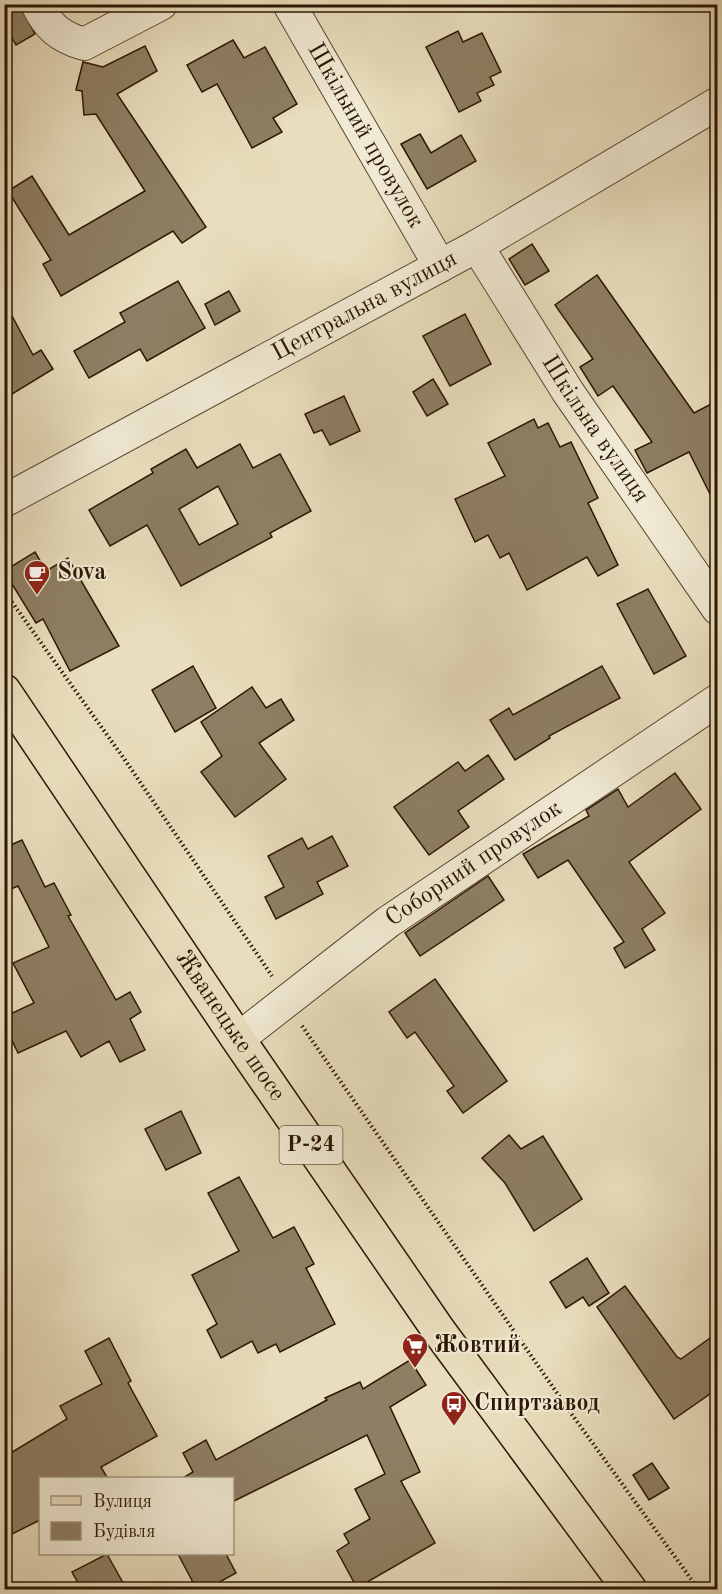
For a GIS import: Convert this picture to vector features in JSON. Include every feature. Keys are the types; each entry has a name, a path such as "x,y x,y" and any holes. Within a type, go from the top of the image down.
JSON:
{"main road":[{"name":"Жванецьке шосе","path":"4,692 238,1039 439,1331 630,1590"}],"street":[{"path":"37,4 46,23 56,32 84,44 104,37 125,12 161,4"},
{"name":"Шкільний провулок","path":"290,4 440,266"},
{"name":"Центральна вулиця","path":"4,501 477,246 717,103"},
{"name":"Шкільна вулиця","path":"477,246 568,392 717,609"},
{"name":"Соборний провулок","path":"238,1039 388,922 717,700"}],"path":[{"path":"4,591 125,760 287,1000 311,1041 566,1407 699,1590"}],"building":[{"path":"4,4 19,4 35,34 16,45 4,24"},
{"path":"458,31 463,42 482,33 501,72 490,77 494,85 477,93 481,101 459,112 426,47"},
{"path":"233,40 244,58 265,47 297,104 273,118 282,132 252,148 217,84 202,92 187,65"},
{"path":"145,46 157,71 117,94 206,227 182,243 173,231 61,296 43,264 51,260 8,191 32,176 69,235 145,191 96,114 84,115 82,91 76,90 83,62 103,67"},
{"path":"420,134 431,153 461,135 476,161 427,189 401,144"},
{"path":"532,244 549,271 525,285 509,259"},
{"path":"597,275 694,413 717,401 717,508 689,452 647,473 635,450 652,442 613,386 598,396 580,367 593,359 555,305"},
{"path":"178,281 205,328 147,361 140,349 89,378 74,351 125,322 120,313"},
{"path":"229,291 240,311 215,325 205,304"},
{"path":"4,301 33,355 41,350 53,369 4,399"},
{"path":"465,314 491,364 450,386 423,336"},
{"path":"433,379 448,404 427,416 413,392"},
{"path":"344,396 360,431 330,445 322,430 314,433 305,414"},
{"path":"534,419 538,428 548,423 560,447 571,442 598,498 588,503 618,565 598,576 587,557 527,590 509,553 500,558 488,535 475,542 455,499 505,476 488,443"},
{"path":"240,444 253,468 280,454 311,511 270,533 272,537 181,586 147,525 110,546 89,510 153,473 151,469 186,449 197,468","holes":["218,486 238,524 199,545 179,509"]},
{"path":"35,552 46,571 68,558 119,646 70,671 43,619 36,623 4,571"},
{"path":"648,589 686,656 654,674 617,604"},
{"path":"193,666 216,708 175,732 152,690"},
{"path":"602,666 620,698 549,736 550,738 515,760 490,720 509,708 513,715"},
{"path":"252,687 266,708 281,699 294,720 259,743 286,779 235,817 201,772 222,756 201,722"},
{"path":"488,755 504,779 458,811 469,827 429,855 394,807 458,762 465,771"},
{"path":"675,773 701,809 629,862 665,913 642,929 655,950 625,968 614,948 624,942 568,860 538,878 523,854 589,816 586,810 618,789 628,807"},
{"path":"332,836 348,866 317,882 323,894 276,919 265,897 284,887 268,856 302,838 308,849"},
{"path":"22,840 45,887 54,883 71,915 68,916 116,1000 130,992 141,1012 130,1019 145,1050 120,1062 109,1041 81,1057 66,1031 18,1053 4,1024 4,1017 34,1003 13,963 49,947 18,886 11,889 4,875 4,848"},
{"path":"488,876 504,900 420,956 405,933"},
{"path":"435,979 507,1081 463,1113 447,1091 454,1086 415,1032 407,1038 389,1012"},
{"path":"181,1111 201,1153 166,1170 145,1129"},
{"path":"509,1135 521,1149 543,1136 582,1199 534,1231 505,1183 482,1158"},
{"path":"239,1177 273,1238 294,1227 314,1264 306,1268 335,1324 280,1352 276,1344 258,1353 252,1341 221,1358 207,1330 217,1324 192,1275 239,1251 208,1193"},
{"path":"587,1258 609,1293 589,1306 583,1297 566,1308 550,1282"},
{"path":"625,1286 677,1357 681,1359 717,1333 717,1389 674,1419 597,1307"},
{"path":"109,1338 131,1381 128,1383 157,1436 101,1467 107,1477 39,1477 39,1520 4,1538 4,1457 67,1419 60,1406 102,1384 85,1351"},
{"path":"410,1360 426,1385 390,1407 420,1472 401,1481 435,1543 357,1588 337,1551 349,1543 344,1534 370,1519 355,1489 385,1474 367,1435 234,1501 234,1477 184,1477 193,1472 183,1453 206,1440 216,1460 327,1400 325,1398 360,1382 363,1389"},
{"path":"652,1463 669,1488 649,1500 633,1475"},
{"path":"108,1555 127,1590 82,1590 72,1572"},
{"path":"179,1555 227,1555 236,1573 205,1590 197,1590"}],"place":[{"name":"Sova","path":"37,596"},
{"name":"Жовтий","path":"415,1369"},
{"name":"Спиртзавод","path":"454,1427"}]}
